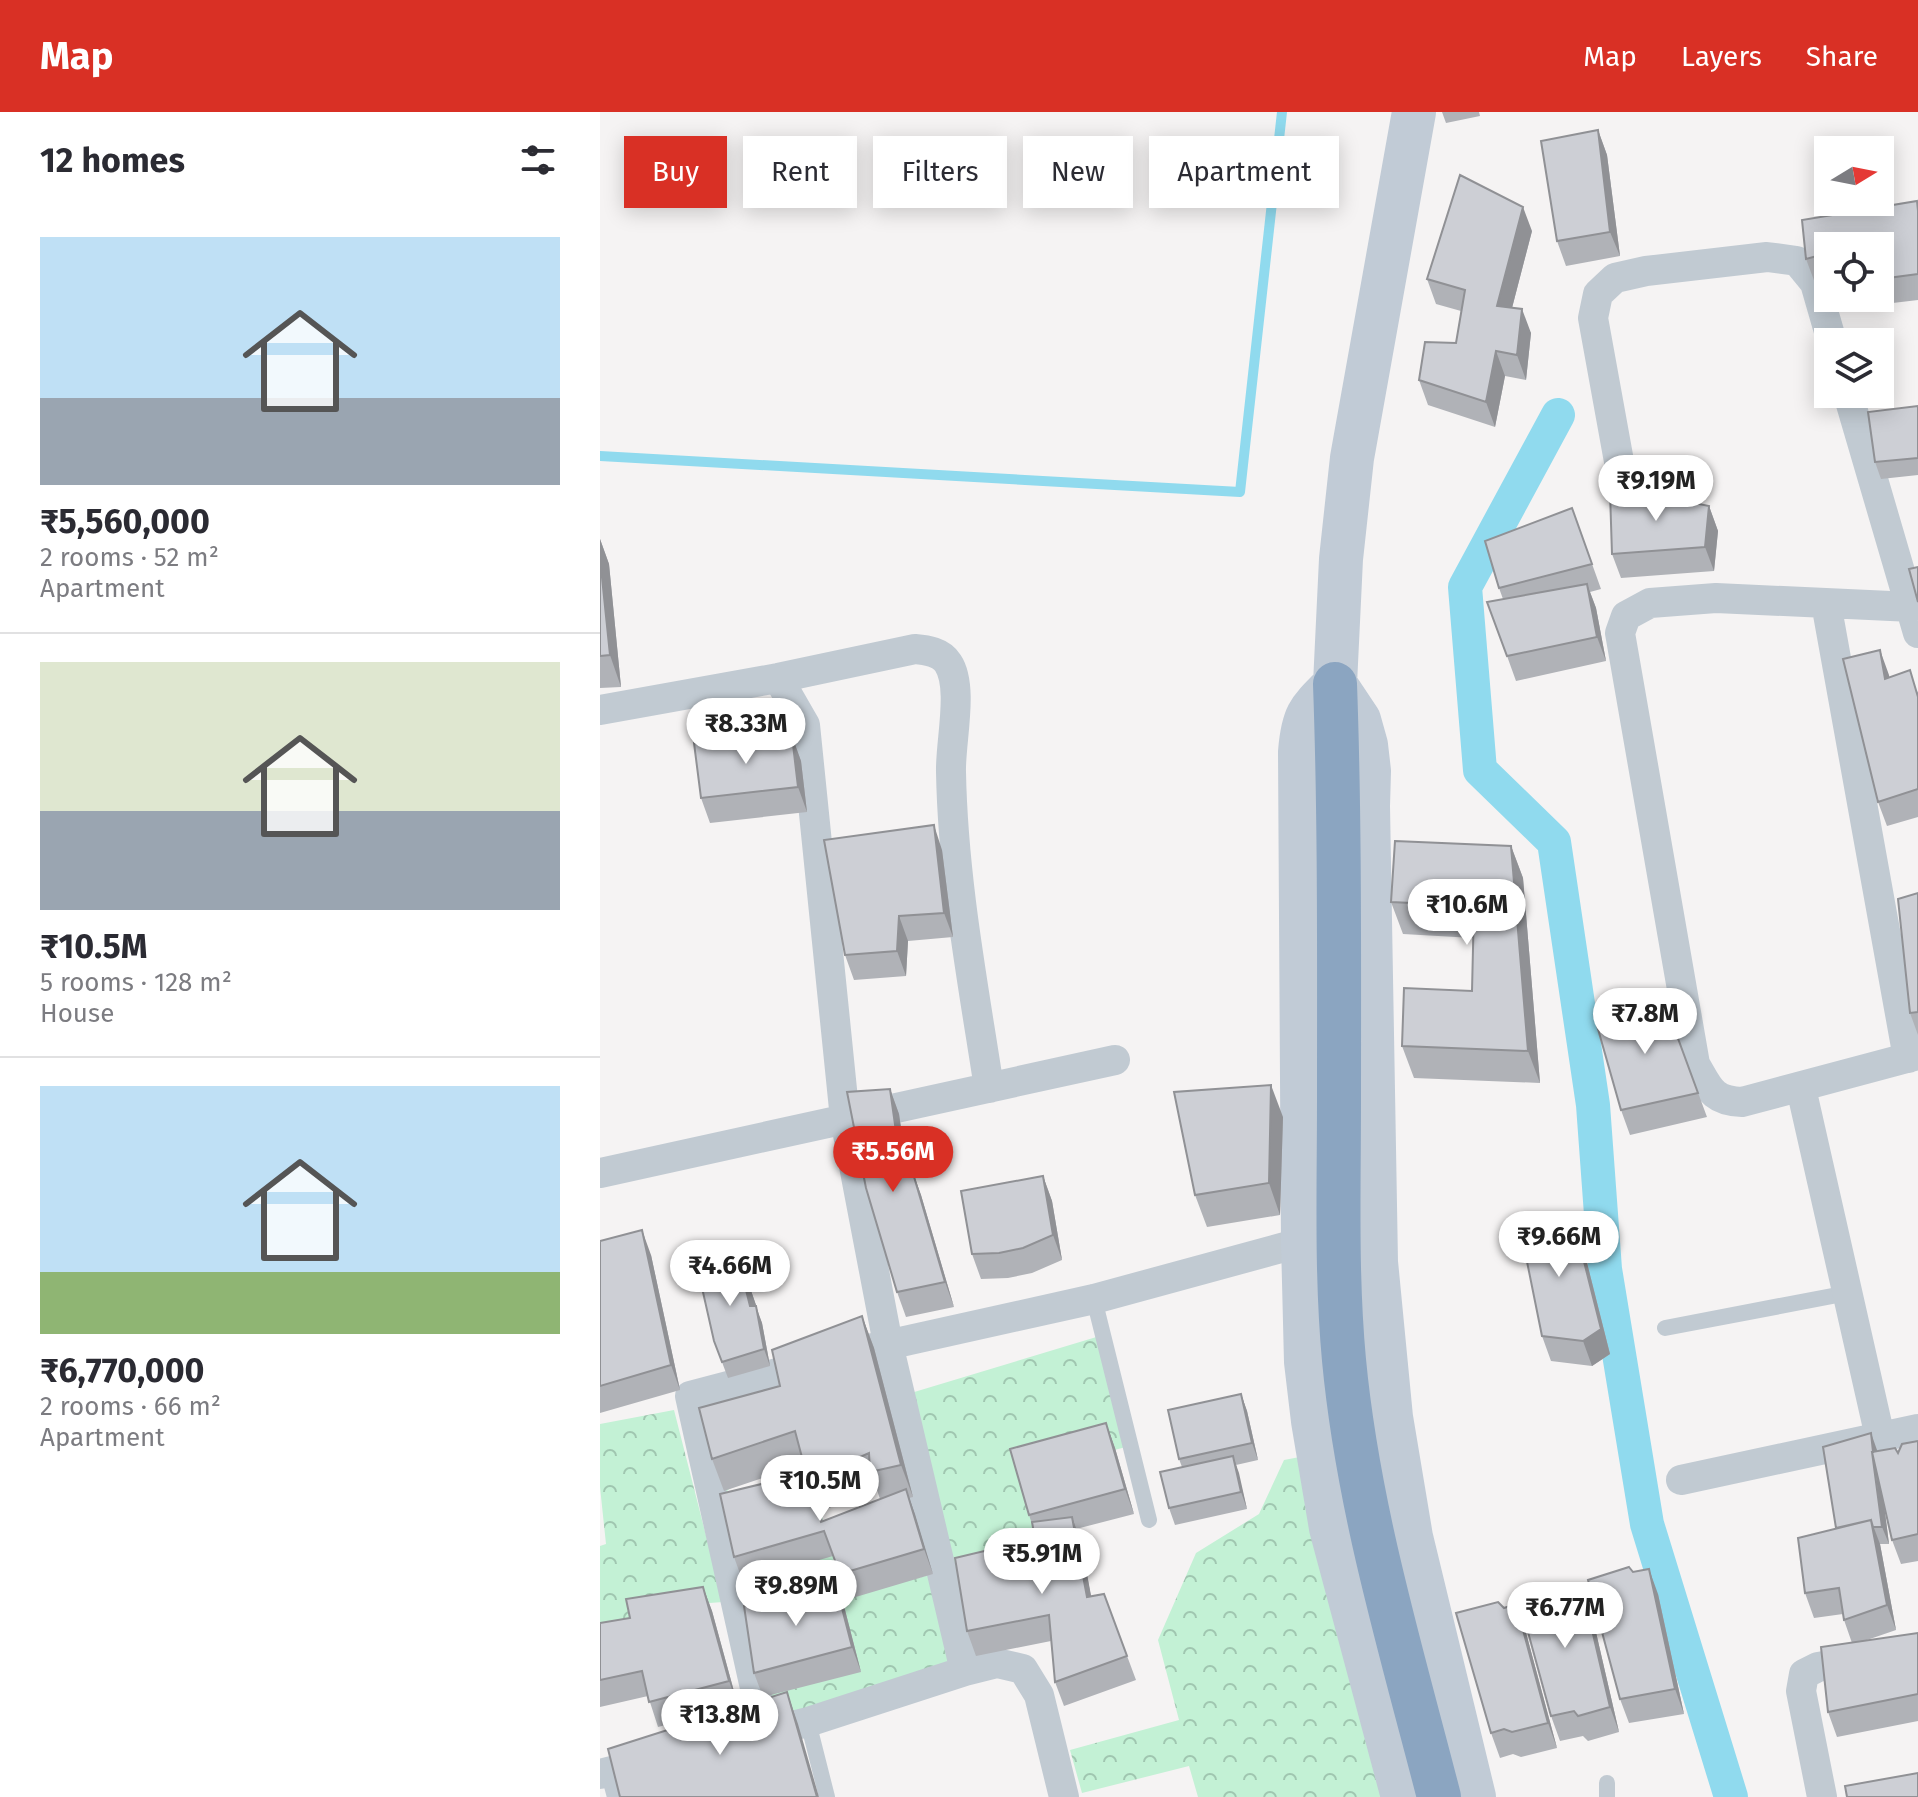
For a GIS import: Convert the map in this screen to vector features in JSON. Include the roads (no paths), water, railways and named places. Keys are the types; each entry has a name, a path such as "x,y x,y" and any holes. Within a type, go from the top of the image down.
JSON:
{"highway":[{"path":"1335,684 1339,956 1338,1249 1346,1375 1354,1436 1377,1554 1439,1797"}],"street":[{"path":"1414,112 1352,458 1341,559 1335,684 1359,720 1369,771 1376,1262 1391,1417 1411,1537 1474,1797"},
{"path":"1626,500 1593,318 1598,294 1615,278 1646,271 1767,257 1797,261 1815,283 1828,328"},
{"path":"1826,603 1913,1056 1742,1102 1723,1101 1710,1090 1695,1064 1620,633 1626,616 1650,603 1716,598 1826,603 1915,620 1852,408"},
{"path":"600,710 778,678 915,649 933,651 948,662 955,700 950,768 955,872 989,1088"},
{"path":"778,678 805,725 845,1119 888,1344 965,1671"},
{"path":"1335,684 1309,710 1302,725 1300,752 1306,1362 1331,1528 1403,1797"},
{"path":"600,1173 1115,1060"},
{"path":"1801,1088 1880,1437"},
{"path":"1064,1797 1039,1695 1023,1669 997,1663 750,1737 690,1396 888,1344 1094,1299 1303,1242"},
{"path":"1681,1480 1918,1429"},
{"path":"1822,1797 1801,1691 1804,1674 1818,1667 1918,1650"},
{"path":"1379,1710 1449,1693"},
{"path":"608,1781 679,1754"}],"lane":[{"path":"1665,1328 1848,1293"},
{"path":"1094,1299 1149,1520"},
{"path":"808,1722 827,1797"}],"waterway":[{"path":"600,456 1240,492 1282,112"},
{"path":"1558,415 1465,587 1480,770 1554,842 1593,1105 1605,1269 1647,1524 1731,1797"}]}
